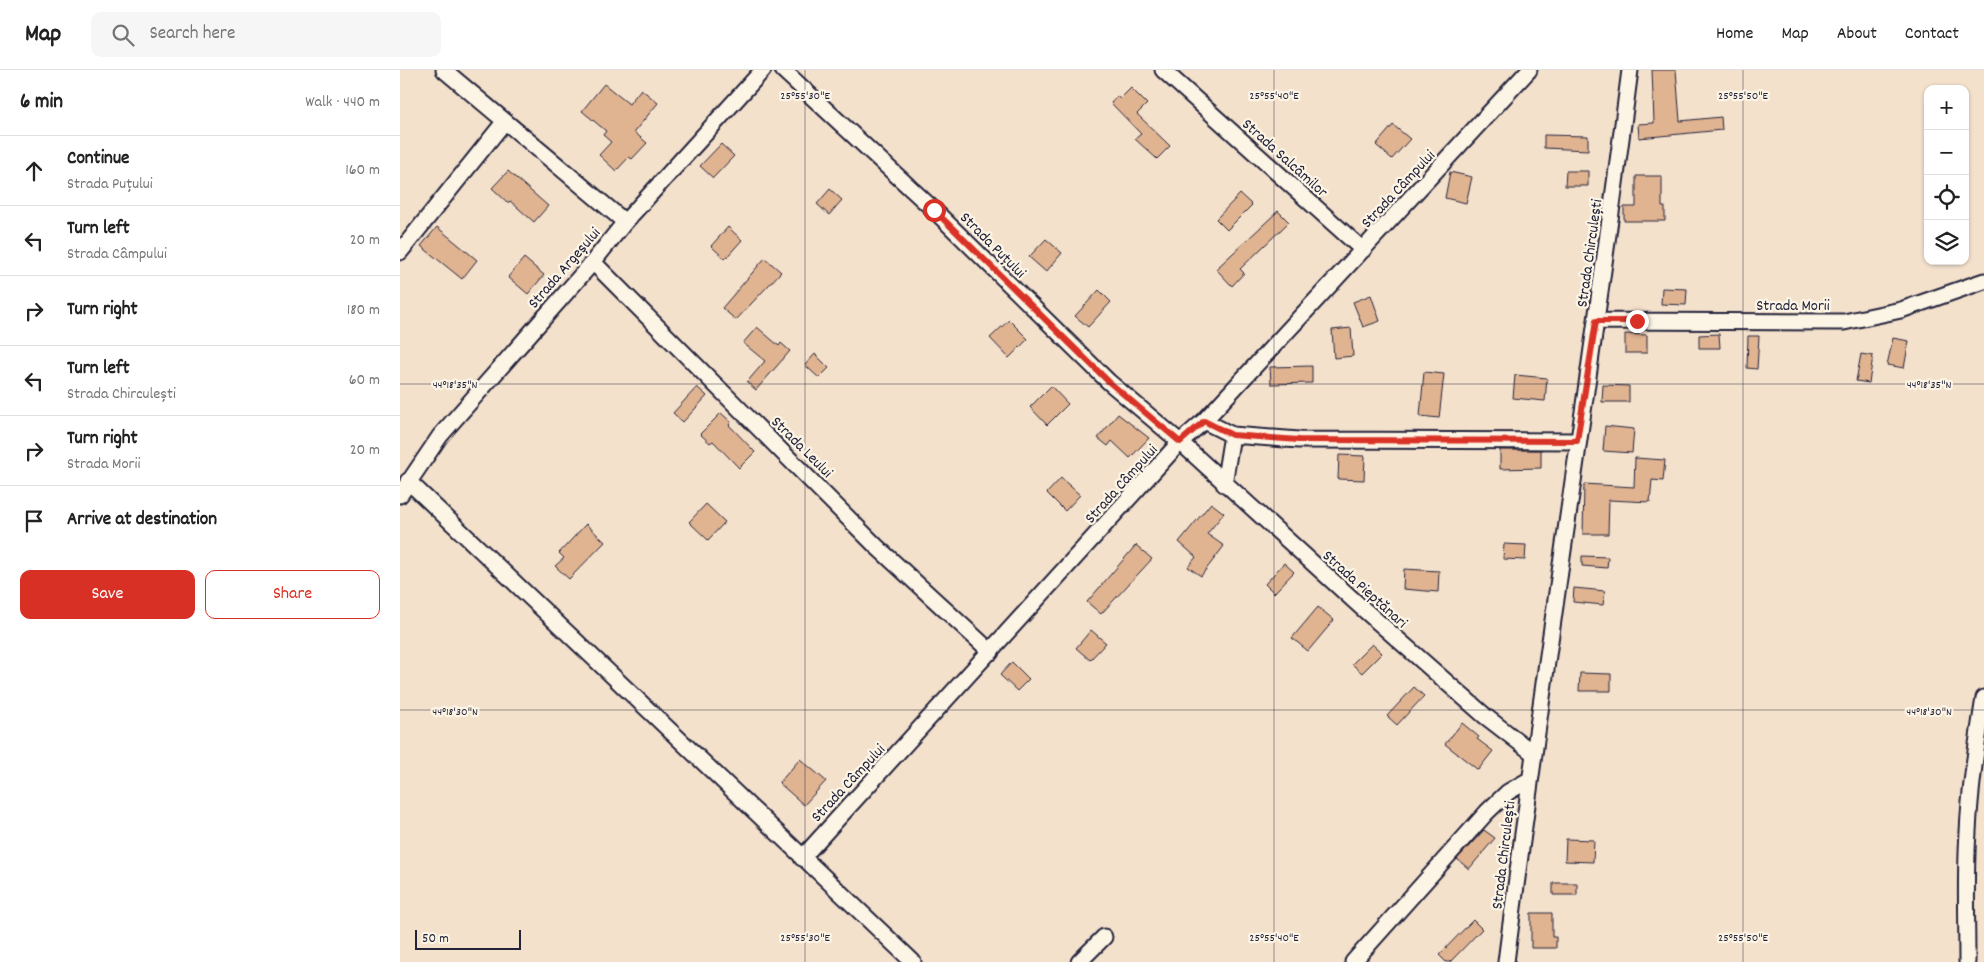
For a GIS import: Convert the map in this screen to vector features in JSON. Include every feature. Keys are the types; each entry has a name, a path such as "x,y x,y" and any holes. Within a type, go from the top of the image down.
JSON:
{"street":[{"path":"444,70 625,222"},
{"name":"Strada Argeșului","path":"400,495 440,436 594,262 625,222 762,70"},
{"name":"Strada Puțului","path":"783,70 934,210 1109,382 1180,442"},
{"name":"Strada Salcâmilor","path":"1163,70 1363,250"},
{"name":"Strada Câmpului","path":"802,858 1180,442 1204,421 1530,70"},
{"name":"Strada Chirculești","path":"1506,962 1529,780 1577,441 1610,233 1630,70"},
{"path":"400,252 505,121"},
{"name":"Strada Leului","path":"594,262 876,546 991,652"},
{"name":"Strada Morii","path":"1596,321 1844,322 1901,310 1984,281"},
{"path":"1204,421 1232,435 1299,440 1577,441"},
{"path":"1224,484 1232,435"},
{"name":"Strada Pieptănari","path":"1180,442 1375,620 1485,716 1533,753"},
{"path":"408,481 913,962"},
{"path":"1967,962 1965,923 1967,834 1972,772 1984,698"},
{"path":"1353,962 1487,812 1508,792 1529,780"},
{"path":"1080,962 1104,937"}],"building":[{"path":"1652,70 1676,70 1680,121 1721,117 1722,130 1639,138 1638,124 1654,123"},
{"path":"604,84 629,104 641,89 658,103 634,132 647,143 632,159 629,157 616,171 599,155 611,142 603,135 606,131 582,111"},
{"path":"1131,88 1147,104 1137,114 1170,146 1157,159 1135,139 1141,134 1111,103 1117,96 1120,99"},
{"path":"1393,125 1410,139 1392,159 1376,145"},
{"path":"1544,135 1588,136 1588,150 1544,148"},
{"path":"721,144 734,156 713,178 700,166"},
{"path":"508,171 548,206 534,222 510,201 508,203 492,188"},
{"path":"1566,171 1588,171 1588,186 1565,186"},
{"path":"1450,172 1472,177 1466,203 1445,198"},
{"path":"1636,176 1662,176 1662,207 1665,207 1665,221 1624,221 1624,207 1636,207"},
{"path":"830,189 842,200 829,215 817,204"},
{"path":"1240,194 1252,205 1227,230 1216,219"},
{"path":"1278,211 1289,222 1240,269 1244,273 1232,286 1216,269"},
{"path":"437,227 477,260 462,279 421,246"},
{"path":"728,227 742,240 725,259 711,246"},
{"path":"1046,239 1062,253 1046,272 1029,257"},
{"path":"524,258 544,275 528,294 508,277"},
{"path":"765,258 781,272 736,320 722,308"},
{"path":"1662,288 1687,289 1686,305 1661,304"},
{"path":"1099,290 1111,302 1088,327 1075,316"},
{"path":"1371,295 1380,321 1363,327 1353,302"},
{"path":"1009,320 1028,339 1009,358 990,338"},
{"path":"757,327 779,346 781,343 790,351 756,390 747,382 765,361 743,343"},
{"path":"1351,328 1353,356 1334,358 1332,330"},
{"path":"1625,334 1647,335 1647,353 1625,353"},
{"path":"1719,334 1720,348 1699,348 1699,335"},
{"path":"1748,336 1759,336 1757,369 1747,368"},
{"path":"1893,338 1909,341 1904,368 1887,365"},
{"path":"815,354 829,368 819,378 805,365"},
{"path":"1861,354 1873,356 1869,383 1856,381"},
{"path":"1312,366 1312,383 1271,384 1270,367"},
{"path":"1424,372 1444,374 1439,418 1420,416"},
{"path":"1515,375 1547,378 1545,401 1513,398"},
{"path":"1603,385 1629,386 1629,402 1602,402"},
{"path":"1051,386 1068,404 1047,425 1030,407"},
{"path":"697,387 707,396 683,422 673,413"},
{"path":"721,413 731,422 729,425 755,452 739,468 713,441 710,443 700,434"},
{"path":"1118,414 1149,438 1130,458 1112,441 1108,446 1098,438"},
{"path":"1605,426 1634,429 1632,453 1603,451"},
{"path":"1500,450 1541,450 1541,468 1500,469"},
{"path":"1339,455 1365,456 1364,480 1338,479"},
{"path":"1635,458 1665,460 1663,481 1652,480 1650,502 1609,500 1608,534 1583,534 1584,484 1634,487"},
{"path":"1061,478 1080,495 1065,511 1047,493"},
{"path":"1211,503 1224,513 1207,534 1224,546 1201,576 1188,567 1196,557 1179,542"},
{"path":"706,504 725,522 708,540 689,522"},
{"path":"586,524 605,542 569,579 555,566 564,558 559,553"},
{"path":"1504,544 1526,545 1525,560 1503,559"},
{"path":"1136,545 1152,559 1101,614 1087,602"},
{"path":"1582,556 1608,557 1607,568 1582,566"},
{"path":"1284,563 1294,572 1274,593 1265,584"},
{"path":"1404,569 1439,571 1438,592 1403,589"},
{"path":"1574,588 1605,591 1603,605 1573,602"},
{"path":"1318,607 1334,620 1308,651 1292,638"},
{"path":"1091,630 1106,643 1090,660 1076,648"},
{"path":"1372,644 1382,653 1362,673 1352,664"},
{"path":"1012,662 1029,679 1017,691 1000,675"},
{"path":"1580,673 1611,674 1611,691 1579,691"},
{"path":"1414,687 1424,696 1397,725 1387,716"},
{"path":"1462,723 1479,737 1477,739 1493,751 1478,770 1445,744"},
{"path":"800,759 826,781 804,805 779,783"},
{"path":"1484,830 1495,838 1469,869 1457,859"},
{"path":"1566,839 1594,840 1593,862 1565,861"},
{"path":"1553,883 1577,883 1577,895 1553,895"},
{"path":"1531,913 1552,913 1552,937 1556,937 1556,948 1531,948"},
{"path":"1473,920 1482,929 1450,962 1446,962 1439,955"}],"route":[{"path":"934,210 1109,382 1180,442 1204,421 1232,435 1299,440 1577,441 1596,321 1637,321"}]}
